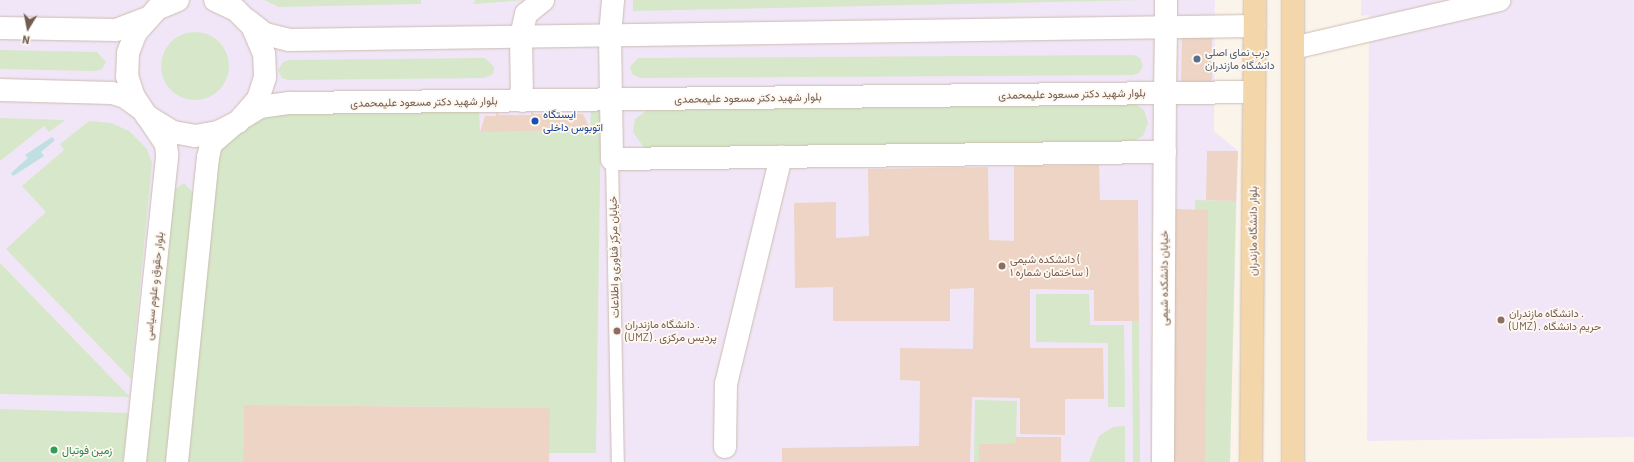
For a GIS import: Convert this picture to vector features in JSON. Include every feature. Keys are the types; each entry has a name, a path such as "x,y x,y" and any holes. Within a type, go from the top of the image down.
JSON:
{"main road":[{"path":"0,28 116,30 178,0"},
{"path":"215,0 242,12 265,34 289,40 1254,26"},
{"path":"522,101 521,36 526,14 543,0"},
{"name":"خیابان مرکز فناوری و اطلاعات","path":"612,159 610,35 613,0"},
{"name":"خیابان دانشکده شیمی","path":"1163,462 1166,0"},
{"name":"بلوار دانشگاه مازندران","path":"1251,462 1255,0"},
{"path":"1293,0 1294,462"},
{"path":"1293,48 1499,0"},
{"path":"145,113 128,83 127,61 132,39 156,10"},
{"path":"177,462 208,158 212,144 238,121 261,92 265,70 262,47 242,12"},
{"path":"0,90 112,92 130,99 166,129 188,135 210,134 238,121"},
{"name":"بلوار شهید دکتر مسعود علیمحمدی","path":"238,121 265,106 290,103 1254,92"},
{"name":"بلوار حقوق و علوم سیاسی","path":"135,462 167,155 163,140 145,113"},
{"path":"612,159 1165,152"},
{"path":"725,447 726,384 781,157"}],"lane":[{"name":"خیابان مرکز فناوری و اطلاعات","path":"612,159 618,462"}],"shaded area":[{"name":"دانشگاه مازندران . (UMZ) . پردیس مرکزی","path":"0,0 1215,0 1214,131 1238,151 1230,462 0,462"},
{"path":"1361,0 1634,0 1634,437 1367,441 1369,15 1361,16"}],"green space":[{"path":"264,0 421,0 421,4 279,7"},
{"path":"475,0 525,0 474,4"},
{"path":"633,0 1144,0 633,11"},
{"path":"188,32 202,32 214,38 223,47 229,59 227,79 219,90 208,98 202,100 188,100 182,98 171,90 163,79 161,73 161,59 163,53 171,42 182,34"},
{"path":"0,50 97,52 106,62 102,69 96,71 0,69"},
{"path":"1134,55 1140,58 1143,66 1139,73 1133,75 640,78 632,74 630,67 638,58"},
{"path":"485,58 494,67 493,74 484,78 288,80 282,78 278,70 283,62 289,60"},
{"path":"1133,102 1144,110 1148,123 1143,136 1131,142 644,148 633,132 635,119 649,109"},
{"path":"591,109 601,110 596,453 549,453 549,408 244,405 243,462 184,462 219,153 234,134 270,113 479,110 480,132 590,131"},
{"path":"0,118 65,120 49,132 44,126 0,161"},
{"path":"89,121 111,123 129,131 147,149 152,163 131,379 6,249 46,212 22,186 64,150 60,144"},
{"path":"184,183 194,194 166,462 146,462 174,190"},
{"path":"1195,200 1236,201 1230,462 1193,462"},
{"path":"0,263 130,397 0,394"},
{"path":"1036,294 1089,294 1090,325 1124,325 1125,407 1108,407 1108,343 1036,342"},
{"path":"1132,321 1139,321 1140,462 1133,462"},
{"path":"975,400 1017,401 1016,443 980,444 979,462 974,462"},
{"path":"0,409 129,413 123,462 0,462"},
{"path":"1125,426 1125,462 1089,462 1099,436 1113,427"}],"water":[{"path":"52,137 55,140 41,152 44,156 13,176 11,173 28,158 25,155"}],"building":[{"name":"درب نمای اصلی دانشگاه مازندران","path":"1182,29 1212,29 1212,90 1181,90"},
{"path":"496,110 499,115 531,115 531,110 534,114 569,114 571,110 571,114 583,114 591,131 480,132 485,116 496,116"},
{"path":"1207,151 1238,151 1236,201 1206,200"},
{"path":"1099,165 1100,200 1138,200 1139,321 1094,321 1094,290 1030,289 1030,348 1103,348 1104,399 1065,399 1065,435 1020,434 1020,398 972,397 970,462 782,462 782,448 919,446 920,381 900,380 900,348 973,349 974,288 950,289 950,321 833,321 833,287 795,288 794,203 836,202 836,238 869,236 868,169 988,167 989,240 1014,241 1014,166"},
{"path":"1175,209 1208,210 1205,462 1171,462"},
{"path":"244,405 550,408 549,462 243,462"},
{"path":"1016,437 1061,437 1061,462 979,462 979,444 1016,443"}],"place":[{"name":"درب نمای اصلی دانشگاه مازندران","path":"1197,59"},
{"name":"ایستگاه اتوبوس داخلی","path":"535,121"},
{"name":"دانشکده شیمی ( ساختمان شماره ۱ )","path":"1002,266"},
{"name":"دانشگاه مازندران . (UMZ) . حریم دانشگاه","path":"1501,320"},
{"name":"دانشگاه مازندران . (UMZ) . پردیس مرکزی","path":"617,331"},
{"name":"زمین فوتبال","path":"54,450"}]}
